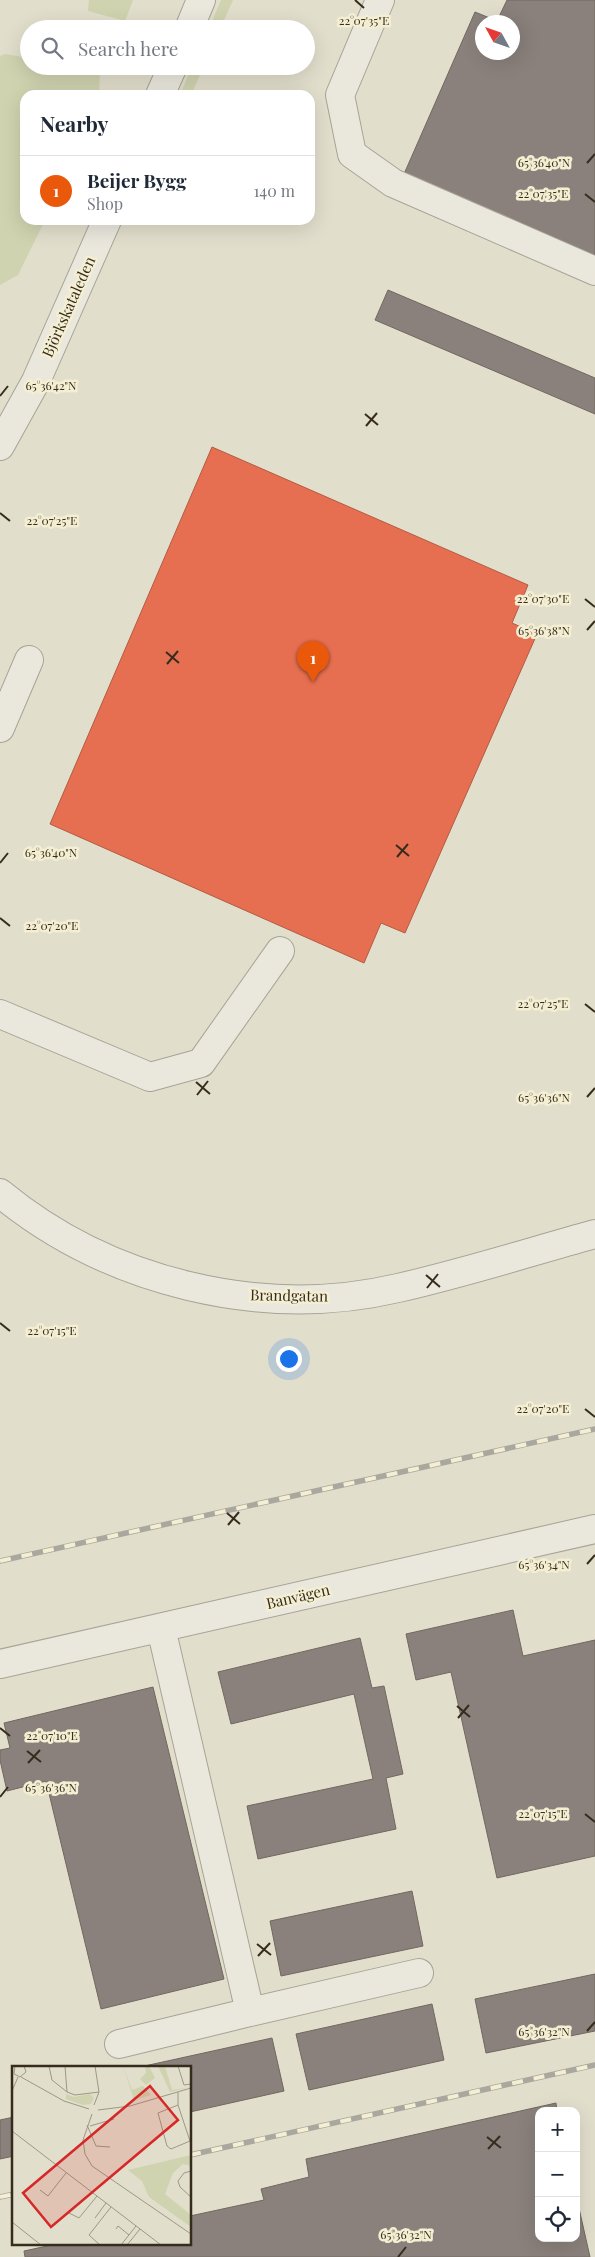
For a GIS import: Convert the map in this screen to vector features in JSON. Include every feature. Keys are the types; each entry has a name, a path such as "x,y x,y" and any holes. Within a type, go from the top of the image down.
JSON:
{"street":[{"path":"192,20 201,0"},
{"path":"380,0 340,96 352,154 393,184 595,271"},
{"path":"162,90 168,75"},
{"name":"Björkskataleden","path":"0,446 36,381 105,225"},
{"path":"0,728 29,660"},
{"path":"0,1014 150,1077 201,1063 280,951"},
{"name":"Brandgatan","path":"0,1193 20,1210 65,1238 136,1270 214,1292 272,1298 316,1299 398,1288 595,1234"},
{"name":"Banvägen","path":"0,1664 595,1529"},
{"path":"161,1628 250,2012"},
{"path":"119,2044 419,1973"}],"green space":[{"path":"89,0 133,0 125,20 88,11"},
{"path":"221,0 233,0 224,20 213,20"},
{"path":"5,54 20,56 20,75 100,75 99,90 20,90 20,225 43,225 18,275 0,285 0,56"},
{"path":"188,75 200,75 193,90 182,90"}],"building: Shops":[{"path":"212,447 528,585 512,623 537,634 405,933 381,923 364,963 50,824"}],"building: Industry":[{"path":"507,0 595,0 595,258 404,174 475,12 482,15 475,15 475,60 520,60 520,15 500,15"},
{"path":"388,290 595,378 595,414 375,320"},
{"path":"513,1610 523,1656 595,1640 595,1856 497,1878 451,1672 416,1680 406,1634"},
{"path":"360,1638 372,1688 384,1686 403,1774 386,1778 396,1829 258,1859 247,1806 373,1779 354,1694 231,1724 218,1672"},
{"path":"153,1687 224,1979 101,2009 46,1781 7,1791 0,1760 0,1750 10,1748 4,1723"},
{"path":"412,1891 423,1946 281,1976 270,1921"},
{"path":"595,1974 595,2031 486,2053 475,1999"},
{"path":"432,2004 444,2060 309,2090 296,2034"},
{"path":"272,2038 284,2091 191,2112 191,2066 145,2066"},
{"path":"556,2103 556,2107 538,2107"},
{"path":"535,2108 535,2242 580,2242 580,2213 590,2257 25,2257 24,2251 56,2244 191,2244 191,2216 264,2200 261,2189 309,2177 306,2159"},
{"path":"12,2117 12,2156 0,2159 0,2120"}],"railway":[{"path":"0,1561 595,1429"},
{"path":"191,2155 595,2065"},
{"path":"0,2197 12,2194"}],"place":[{"name":"Beijer Bygg","path":"313,682"}]}
